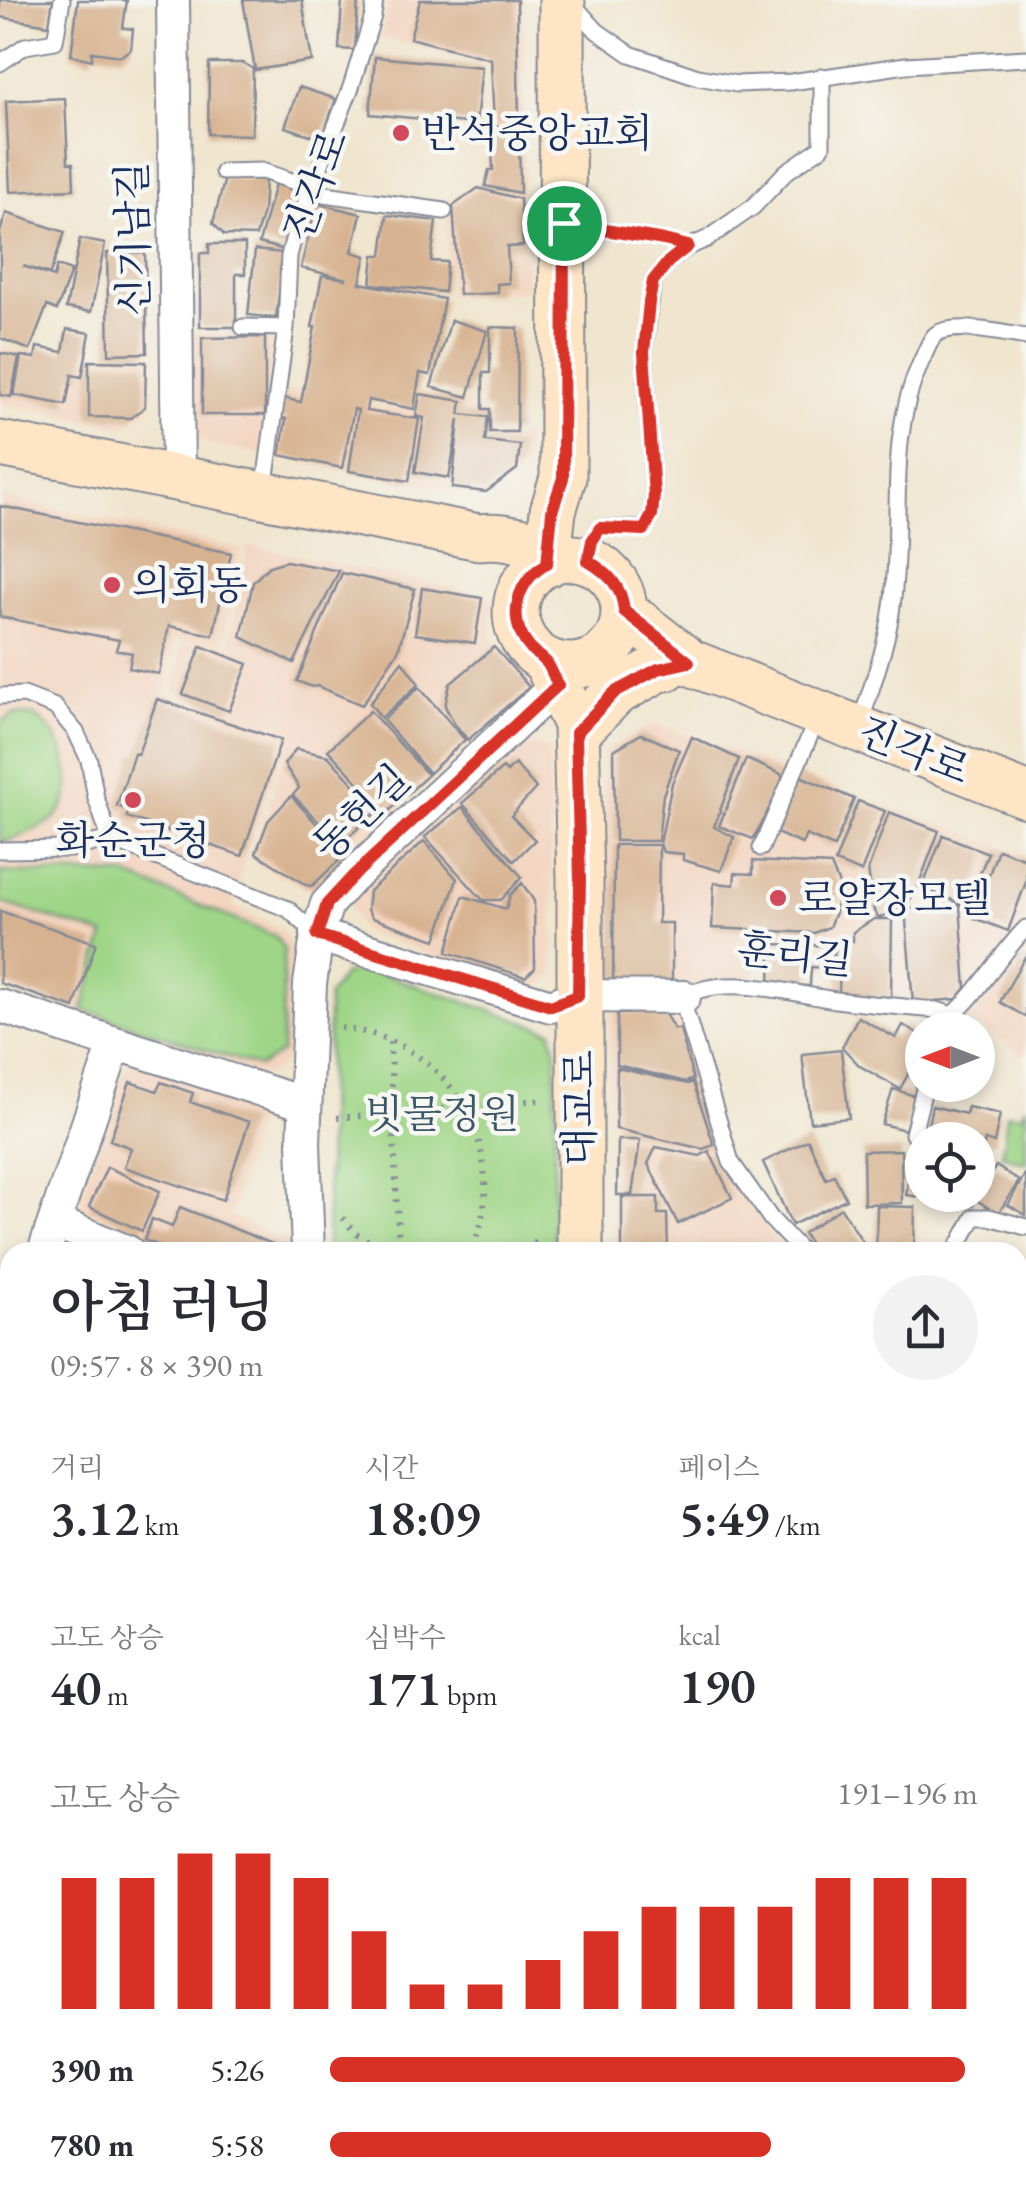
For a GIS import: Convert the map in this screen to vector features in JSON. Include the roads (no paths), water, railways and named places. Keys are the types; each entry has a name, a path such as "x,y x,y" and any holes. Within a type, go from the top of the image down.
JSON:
{"street":[{"name":"신기남길","path":"173,0 178,478"},
{"path":"566,0 563,478 576,494 577,526 555,565 516,614 519,631 528,646 575,687 615,692 658,669 677,665"},
{"path":"0,444 479,537 555,565 605,571 617,585 624,603 624,622 618,639 575,687"},
{"path":"479,537 563,478"},
{"path":"624,611 677,665"},
{"path":"575,687 624,656 677,665"},
{"name":"진각로","path":"677,665 839,720 1026,795"},
{"name":"동헌길","path":"308,1242 304,1159 320,1102 310,984 317,935 327,904 352,877 575,687"},
{"name":"대교로","path":"560,1242 578,996 580,880 575,687"},
{"path":"317,935 551,1006 578,996 684,997"},
{"path":"0,1006 115,1044 320,1102"},
{"path":"75,1242 49,1237 115,1044"}],"lane":[{"path":"0,63 25,46 55,42 62,0"},
{"name":"진각로","path":"264,495 286,328 289,256 296,228 351,87 374,16 375,0"},
{"path":"566,0 597,31 630,54 698,77 737,84 766,84 906,65 1026,58"},
{"path":"555,565 592,541 600,528 644,530 652,515 654,495 644,352 653,281 688,246 707,239 753,208 786,172 822,147 822,76"},
{"path":"223,172 262,171 312,190 444,211"},
{"path":"564,223 688,246"},
{"path":"243,327 286,328"},
{"path":"761,848 886,639 893,603 900,440 908,396 932,338 957,329 1026,337"},
{"path":"0,696 24,694 55,707 76,732 89,760 110,839"},
{"path":"0,850 70,850 110,839 288,909 317,935"},
{"path":"955,1012 971,998 1006,948 1026,928"},
{"name":"훈리길","path":"792,1242 770,1219 731,1162 684,997 721,987 764,987 944,1012"},
{"path":"960,1242 974,1217 1026,1227"}],"place":[{"name":"반석중앙교회","path":"401,133"},
{"name":"의회동","path":"112,585"},
{"name":"화순군청","path":"133,800"},
{"name":"로얄장모텔","path":"778,898"}],"park label":[{"name":"빗물정원","path":"442,1114"}]}
